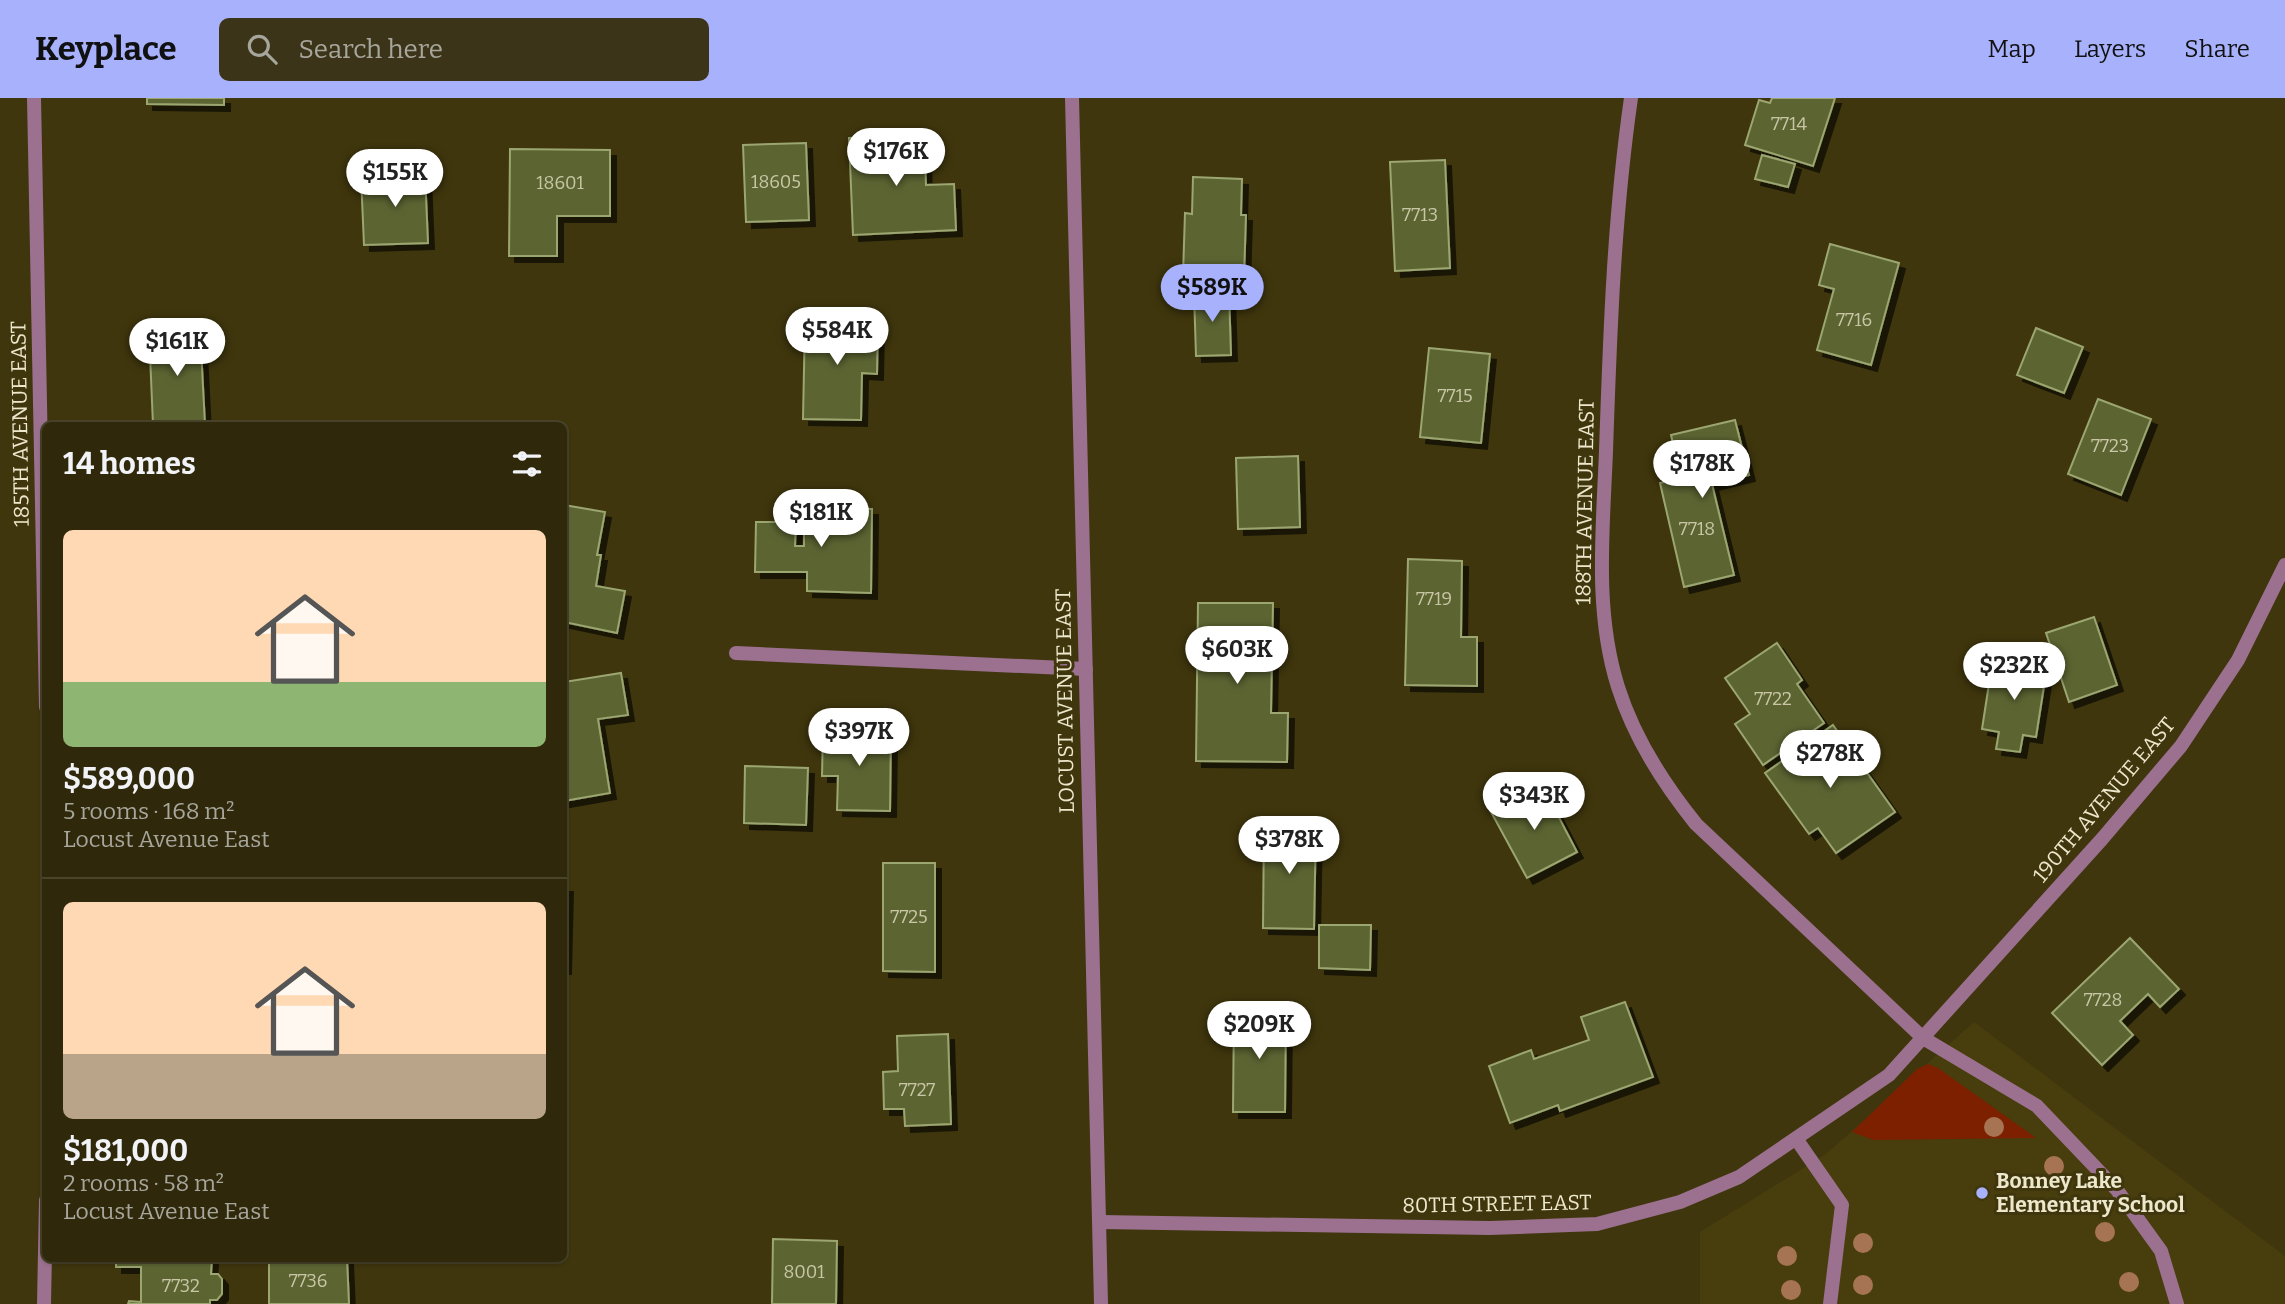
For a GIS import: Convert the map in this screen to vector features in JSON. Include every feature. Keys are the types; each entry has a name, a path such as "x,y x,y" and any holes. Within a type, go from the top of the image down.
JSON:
{"street":[{"name":"185TH AVENUE EAST","path":"34,98 42,504"},
{"name":"LOCUST AVENUE EAST","path":"1072,98 1101,1304"},
{"name":"188TH AVENUE EAST","path":"1631,98 1612,258 1601,596 1618,689 1642,747 1696,824 1923,1038 2037,1105 2117,1190 2161,1251 2177,1304"},
{"name":"190TH AVENUE EAST","path":"1923,1038 2181,746 2238,660 2285,565"},
{"path":"736,653 1086,668"},
{"name":"80TH STREET EAST","path":"1100,1223 1490,1228 1597,1224 1680,1202 1739,1177 1889,1075 1923,1038"},
{"path":"1797,1140 1842,1206 1830,1304"},
{"path":"44,1304 45,1262"}],"shaded area":[{"name":"Bonney Lake Elementary School","path":"1974,1022 2285,1256 2285,1304 1700,1304 1700,1232 1826,1154"},
{"path":"1928,1064 1938,1068 2036,1138 1873,1140 1852,1132 1917,1069"}],"building":[{"path":"147,98 224,98 224,105 147,104"},
{"path":"1772,98 1835,98 1813,166 1745,145 1759,100 1770,103"},
{"path":"924,135 926,185 954,184 956,230 853,235 849,138"},
{"path":"806,143 809,220 746,222 743,145"},
{"path":"510,149 610,150 610,216 557,216 557,256 509,256"},
{"path":"1762,155 1795,164 1788,187 1755,179"},
{"path":"1445,160 1450,268 1395,271 1390,162"},
{"path":"425,173 428,243 364,245 361,176"},
{"path":"1193,177 1242,179 1241,215 1246,215 1244,277 1183,275 1185,213 1192,214"},
{"path":"1830,244 1899,263 1871,365 1817,350 1834,289 1819,285"},
{"path":"1229,292 1231,355 1196,356 1194,293"},
{"path":"805,320 878,321 877,374 862,373 861,420 803,419"},
{"path":"2036,328 2083,347 2064,393 2017,375"},
{"path":"200,329 205,422 153,422 149,331"},
{"path":"1429,348 1490,354 1481,443 1420,437"},
{"path":"2098,399 2151,419 2121,495 2068,474"},
{"path":"1735,420 1749,475 1712,484 1734,575 1684,587 1660,483 1681,478 1671,435"},
{"path":"1298,456 1300,527 1238,529 1236,458"},
{"path":"567,506 605,512 597,555 601,555 596,586 625,591 617,633 567,623"},
{"path":"804,508 872,509 871,593 807,591 807,572 755,572 756,522 796,522 795,546 804,546"},
{"path":"1408,559 1462,561 1461,637 1477,637 1477,686 1405,685"},
{"path":"1198,603 1273,603 1271,713 1288,713 1287,762 1196,761"},
{"path":"2094,617 2117,685 2069,702 2046,633"},
{"path":"1777,643 1802,680 1797,684 1824,723 1763,765 1735,724 1750,714 1725,678"},
{"path":"1993,658 2047,667 2036,737 2023,735 2020,752 1996,749 1999,732 1982,729"},
{"path":"621,673 628,715 598,719 610,793 567,800 567,682"},
{"path":"1833,725 1895,812 1836,853 1818,828 1809,834 1765,773"},
{"path":"823,730 891,731 890,811 837,810 838,776 822,776"},
{"path":"745,766 808,768 806,825 744,823"},
{"path":"1542,785 1577,852 1527,878 1491,812"},
{"path":"1264,823 1316,823 1314,929 1263,928"},
{"path":"883,863 935,863 935,972 883,971"},
{"path":"1319,925 1371,925 1370,970 1319,968"},
{"path":"2130,938 2179,989 2160,1007 2148,994 2120,1021 2133,1035 2102,1065 2052,1013"},
{"path":"1625,1002 1653,1077 1560,1111 1558,1105 1510,1123 1489,1066 1531,1050 1534,1059 1589,1040 1581,1017"},
{"path":"1234,1009 1286,1010 1285,1112 1233,1112"},
{"path":"948,1034 951,1124 905,1126 904,1109 884,1109 883,1072 898,1071 897,1036"},
{"path":"773,1239 837,1241 836,1304 772,1304"},
{"path":"116,1262 212,1262 211,1274 218,1274 222,1279 222,1294 217,1300 210,1300 210,1304 128,1304 129,1301 141,1302 141,1267 116,1267"},
{"path":"269,1262 347,1262 349,1304 269,1304"}],"place":[{"name":"Bonney Lake Elementary School","path":"1982,1193"}]}
